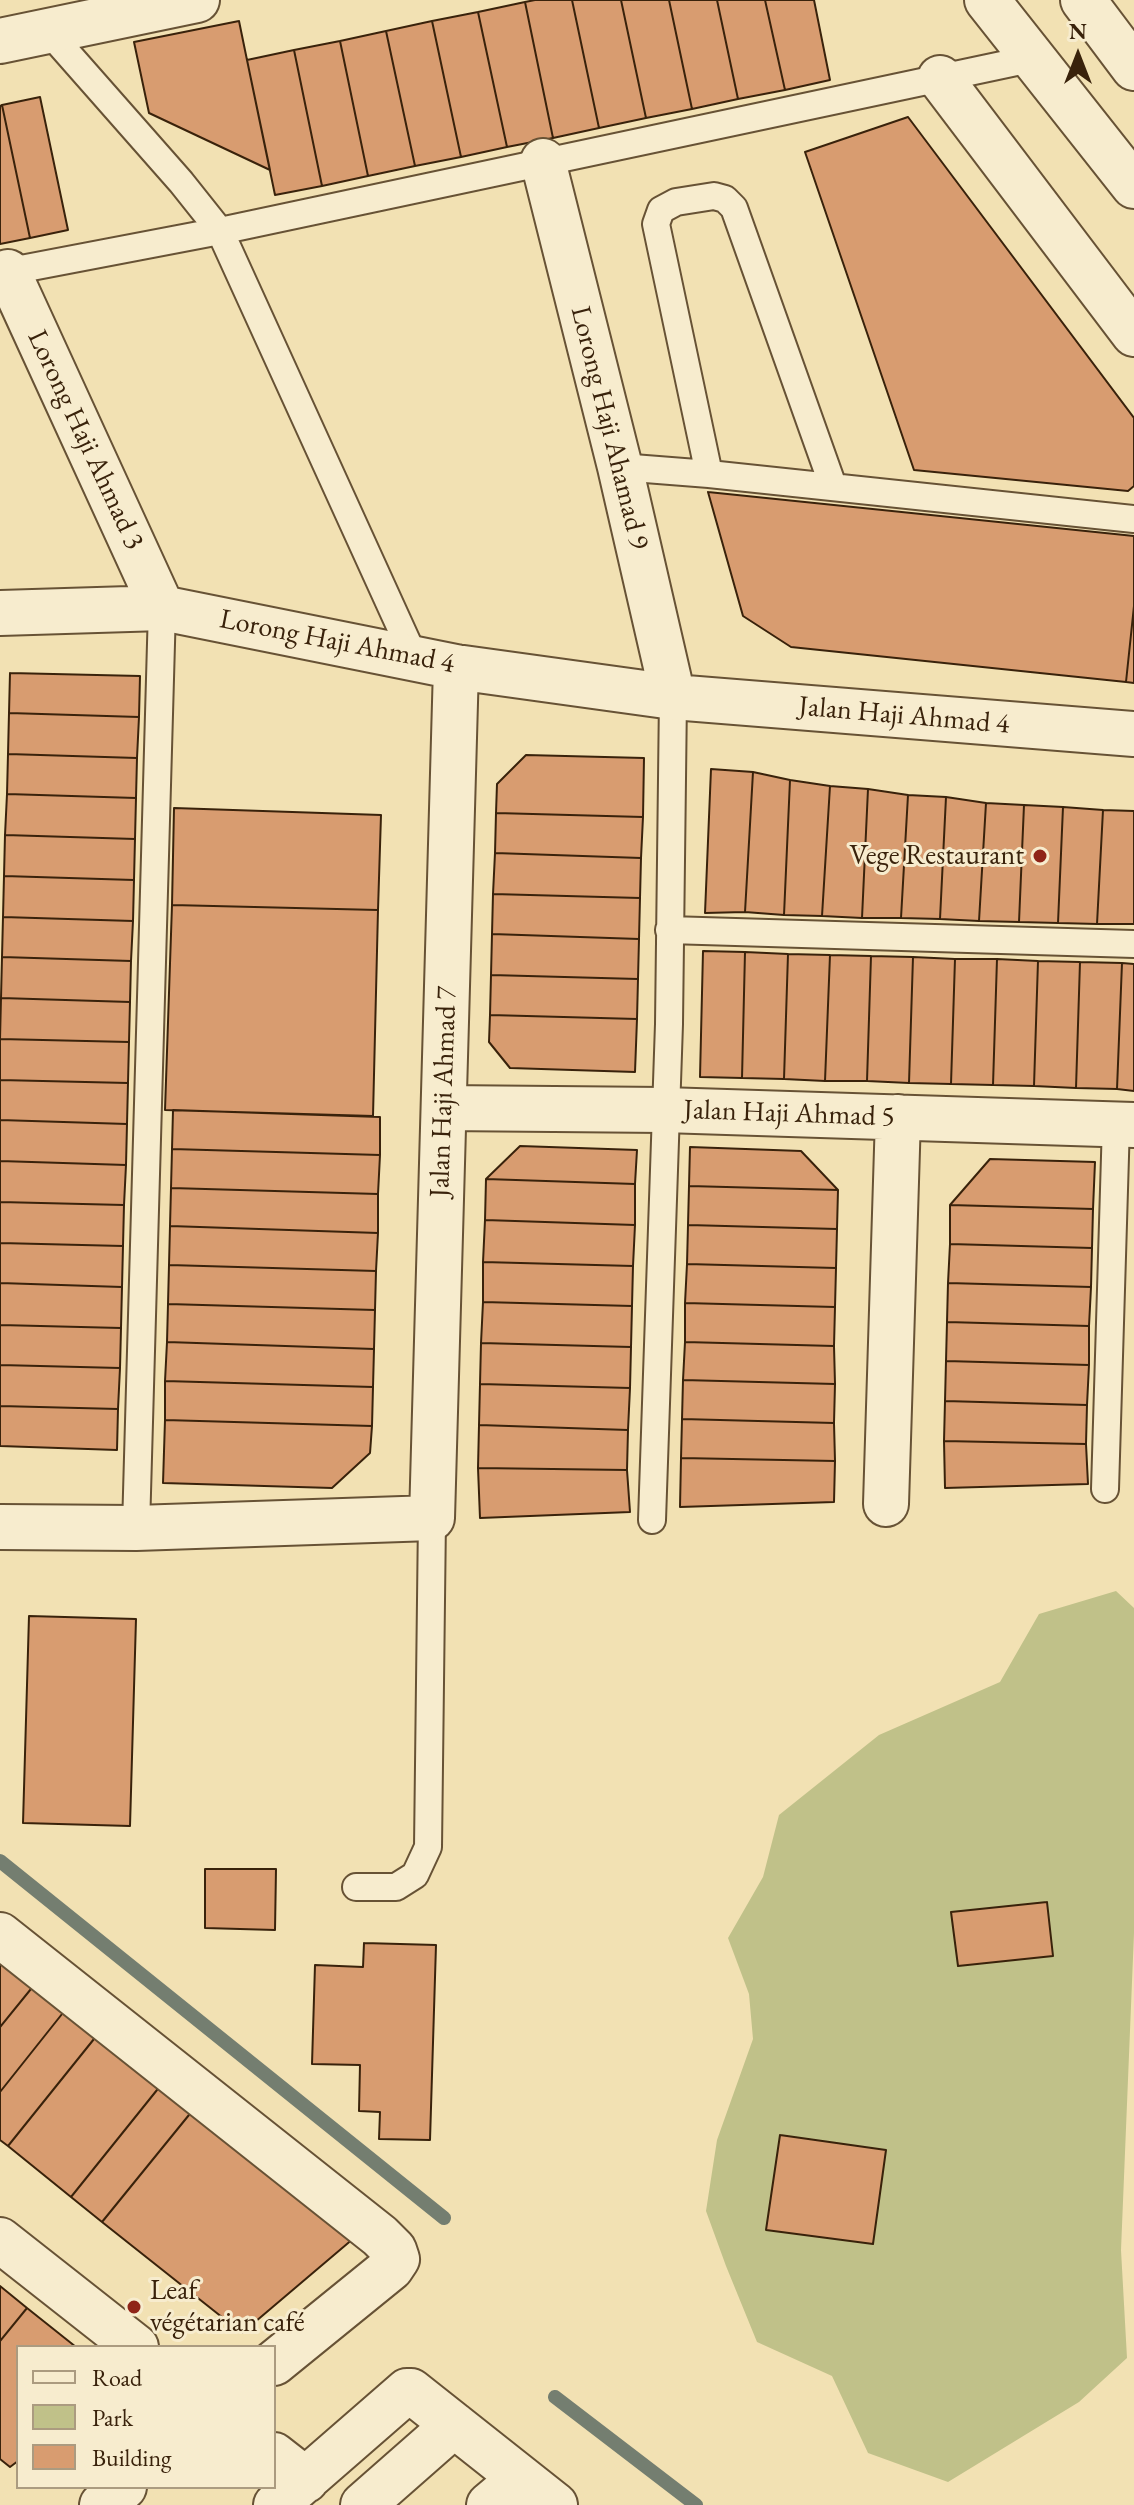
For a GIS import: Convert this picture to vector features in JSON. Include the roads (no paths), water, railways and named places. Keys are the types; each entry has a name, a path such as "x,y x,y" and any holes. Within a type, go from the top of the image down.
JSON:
{"street":[{"path":"0,41 48,31 102,10 197,0"},
{"path":"987,0 1134,186"},
{"path":"1083,0 1134,68"},
{"path":"940,78 1134,334"},
{"name":"Lorong Haji Ahamad 9","path":"543,161 620,467 673,697"},
{"name":"Lorong Haji Ahmad 3","path":"4,272 162,608"},
{"name":"Lorong Haji Ahmad 4","path":"0,613 162,608 456,667 673,697"},
{"name":"Jalan Haji Ahmad 7","path":"432,1518 456,667"},
{"name":"Jalan Haji Ahmad 4","path":"673,697 1134,734"},
{"name":"Jalan Haji Ahmad 5","path":"444,1108 664,1110 1125,1124"},
{"path":"886,1504 898,1117"},
{"path":"0,1527 136,1528 432,1518"},
{"path":"0,1935 394,2250 397,2259 391,2268 276,2361"},
{"path":"0,2240 133,2345"},
{"path":"285,2480 411,2391 454,2425 505,2491 555,2505"},
{"path":"363,2505 454,2425"},
{"path":"102,2505 122,2489"}],"lane":[{"path":"48,31 220,231 414,657"},
{"path":"4,272 220,231 1035,58"},
{"path":"709,474 656,224 661,210 676,202 714,196 725,199 734,208 833,486"},
{"path":"620,467 833,486 1134,519"},
{"path":"136,1528 162,608"},
{"path":"652,1520 669,1024 673,697"},
{"path":"669,930 1134,944"},
{"path":"1105,1489 1125,1124"},
{"path":"356,1887 396,1887 415,1875 428,1847 432,1518"}],"waterway":[{"path":"0,1861 444,2218"},
{"path":"555,2397 696,2505"}],"place":[{"name":"Vege Restaurant","path":"1040,856"},
{"name":"Leaf végétarian café","path":"134,2307"}]}
